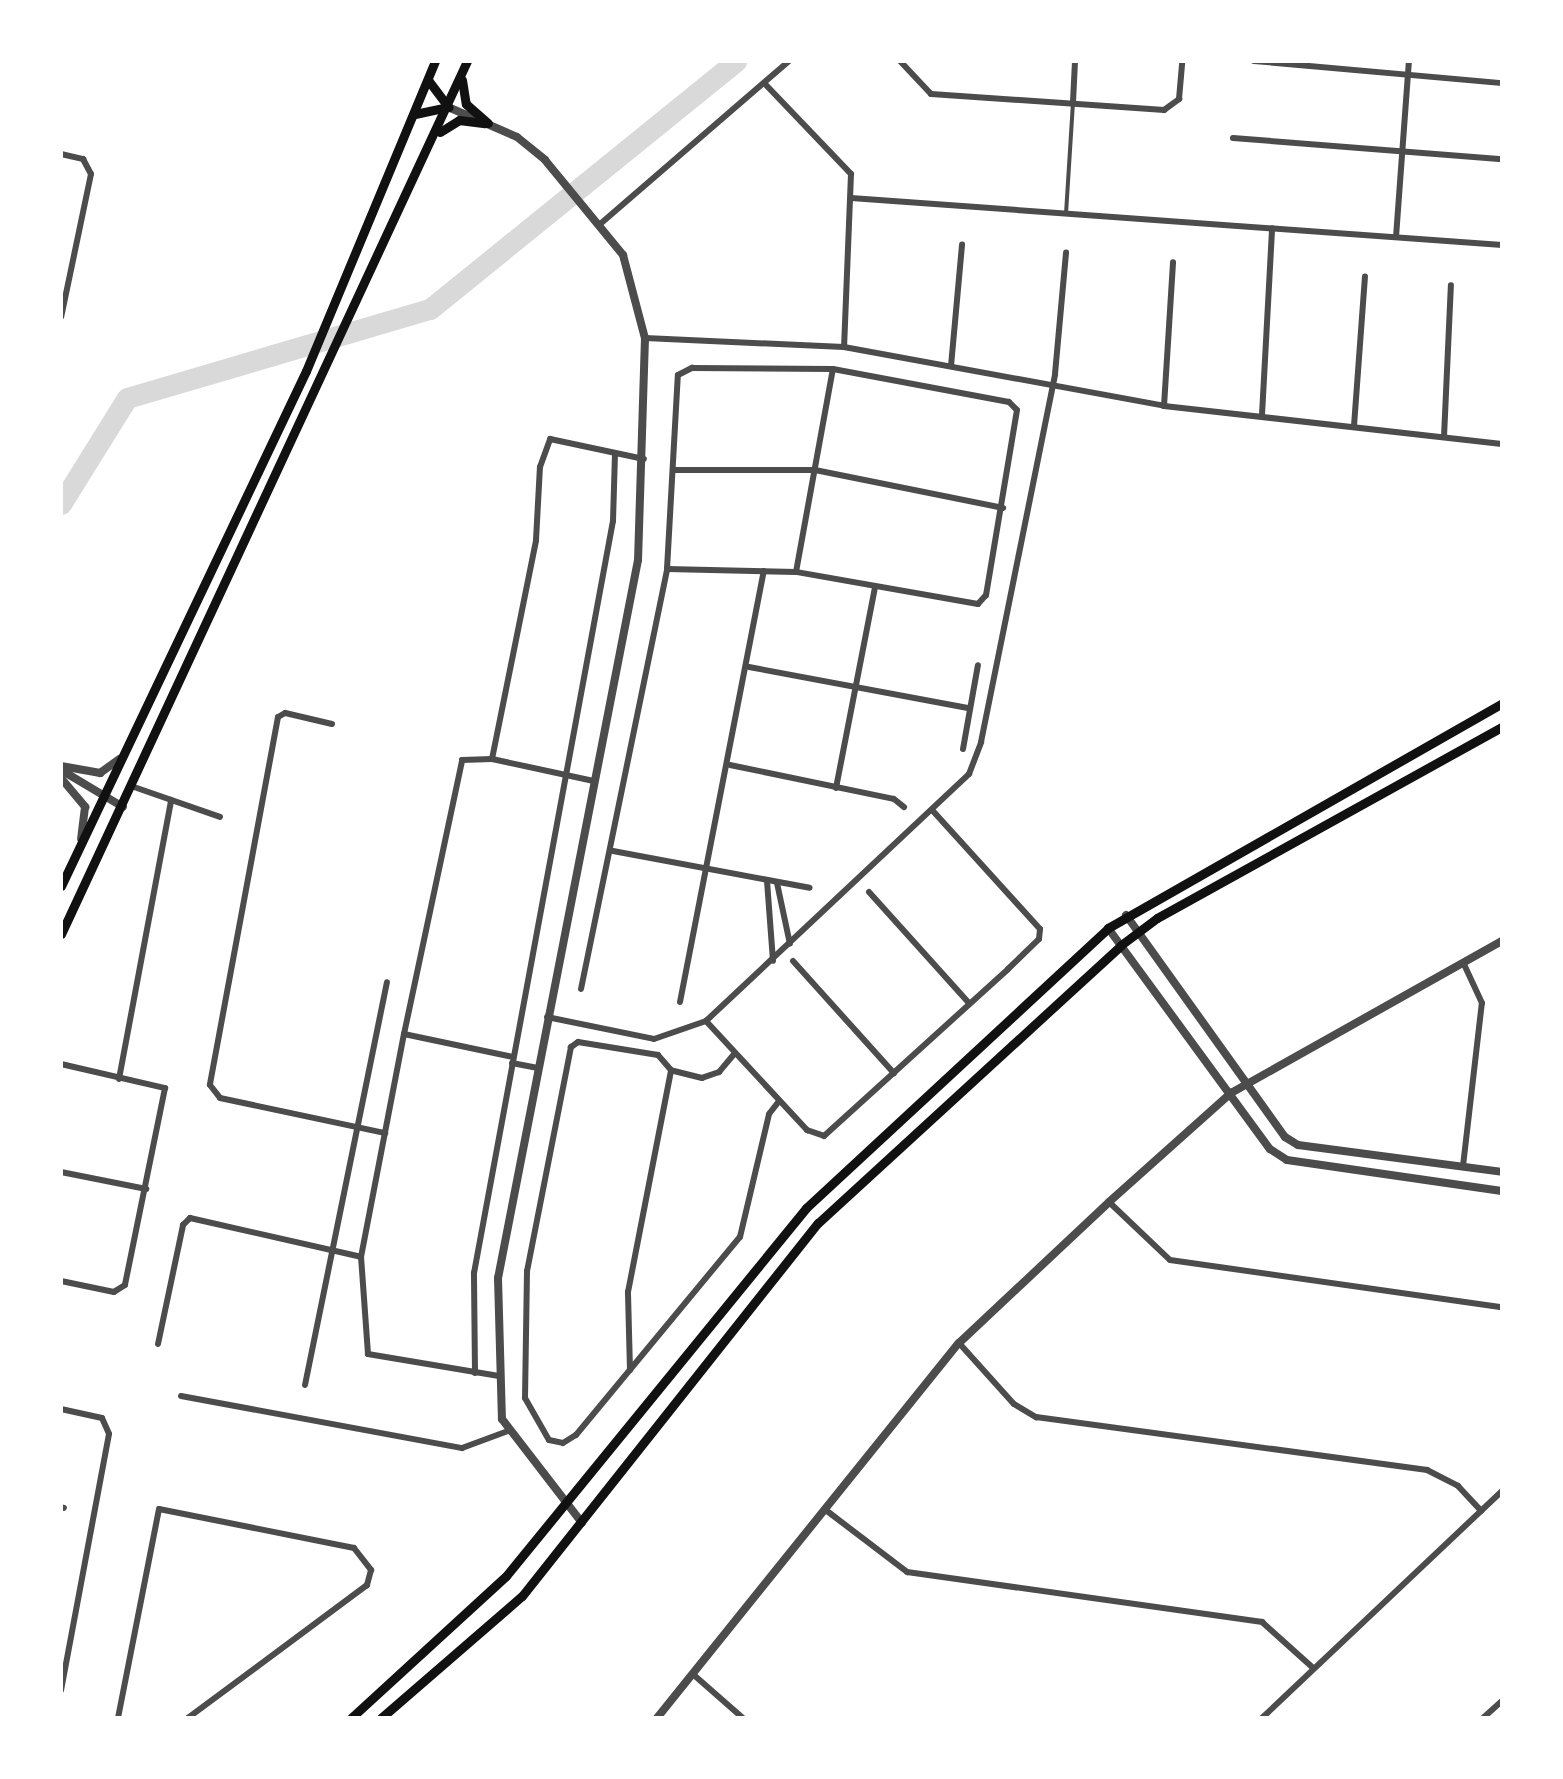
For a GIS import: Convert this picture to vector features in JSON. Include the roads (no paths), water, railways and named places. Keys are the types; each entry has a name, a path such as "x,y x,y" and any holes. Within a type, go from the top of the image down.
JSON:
{"main road":[{"path":"61,886 131,744 306,371 435,61"},
{"path":"61,934 134,787 352,305 434,138 467,61"},
{"path":"463,72 466,104 488,123"},
{"path":"428,80 448,107"},
{"path":"415,114 448,107"},
{"path":"434,138 454,121 488,123"},
{"path":"351,1718 476,1606 566,1507 806,1208 1108,928 1126,915 1502,703"},
{"path":"381,1718 522,1596 818,1223 1121,945 1138,932 1502,727"}],"street":[{"path":"598,225 765,85 789,61"},
{"path":"900,61 931,94 1174,107 1182,61"},
{"path":"1073,102 1075,61"},
{"path":"1254,61 1502,83"},
{"path":"1396,237 1409,61"},
{"path":"765,85 846,166 851,198 844,347"},
{"path":"448,107 488,123 545,160 626,264 645,338 644,459 639,552 500,1265 499,1376 508,1432 566,1507 582,1523"},
{"path":"1233,138 1502,159"},
{"path":"61,317 91,174 87,161 65,155"},
{"path":"851,198 1502,245"},
{"path":"1262,415 1272,228"},
{"path":"951,366 962,244"},
{"path":"547,1017 654,1039 706,1021 933,811 977,758 1052,387 1066,251"},
{"path":"1164,406 1173,261"},
{"path":"1354,426 1365,276"},
{"path":"1444,437 1451,285"},
{"path":"645,338 844,347 1164,406 1502,444"},
{"path":"796,572 833,369"},
{"path":"581,989 613,851 667,569 673,470 674,384 681,372 833,369 1012,404 1020,422 984,598 971,604 796,572 667,569"},
{"path":"492,759 536,540 540,467 550,439 644,459"},
{"path":"475,1373 474,1273 613,521 615,453"},
{"path":"673,470 815,470 1003,508"},
{"path":"680,1002 730,765 764,571"},
{"path":"836,789 875,588"},
{"path":"963,749 978,665"},
{"path":"749,667 855,689 969,708"},
{"path":"332,724 285,713 278,718 210,1085 220,1098 385,1133"},
{"path":"61,768 104,771 131,744"},
{"path":"499,1376 368,1354 361,1257 460,765 467,757 492,759 594,782"},
{"path":"730,765 894,799 904,807"},
{"path":"61,768 123,807"},
{"path":"61,778 85,807 80,846"},
{"path":"134,787 220,817"},
{"path":"118,1079 171,800"},
{"path":"706,1021 779,1101 820,1136 894,1073 1041,933 933,811"},
{"path":"613,851 810,888"},
{"path":"767,881 773,961"},
{"path":"777,883 790,944"},
{"path":"869,892 969,1003"},
{"path":"1126,915 1285,1137 1298,1145 1502,1172"},
{"path":"1108,928 1270,1149 1287,1160 1502,1191"},
{"path":"657,1718 695,1676 959,1343 1109,1202 1231,1093 1502,941"},
{"path":"793,961 894,1073"},
{"path":"1463,962 1482,1003 1463,1166"},
{"path":"305,1385 387,982"},
{"path":"404,1034 537,1068"},
{"path":"736,1053 710,1077 671,1070 658,1055 574,1044 527,1271 525,1398 539,1430 558,1443 576,1435 741,1235 769,1114 779,1101"},
{"path":"61,1064 165,1088 125,1285 105,1290 61,1280"},
{"path":"630,1370 628,1292 671,1070"},
{"path":"61,1172 146,1189"},
{"path":"1109,1202 1170,1260 1502,1307"},
{"path":"158,1345 183,1225 190,1218 361,1257"},
{"path":"959,1343 1014,1404 1036,1417 1427,1470 1458,1486 1480,1511"},
{"path":"181,1396 462,1448 508,1432"},
{"path":"61,1409 102,1419 108,1439 61,1691"},
{"path":"1262,1718 1312,1667 1502,1490"},
{"path":"118,1718 159,1509 354,1548 371,1570 366,1585 188,1718"},
{"path":"827,1511 907,1572 1262,1622 1312,1667"},
{"path":"695,1676 743,1718"},
{"path":"1483,1718 1502,1701"}],"lane":[{"path":"1066,214 1073,102"}],"waterway":[{"path":"61,504 127,398 430,309 736,61"}]}
